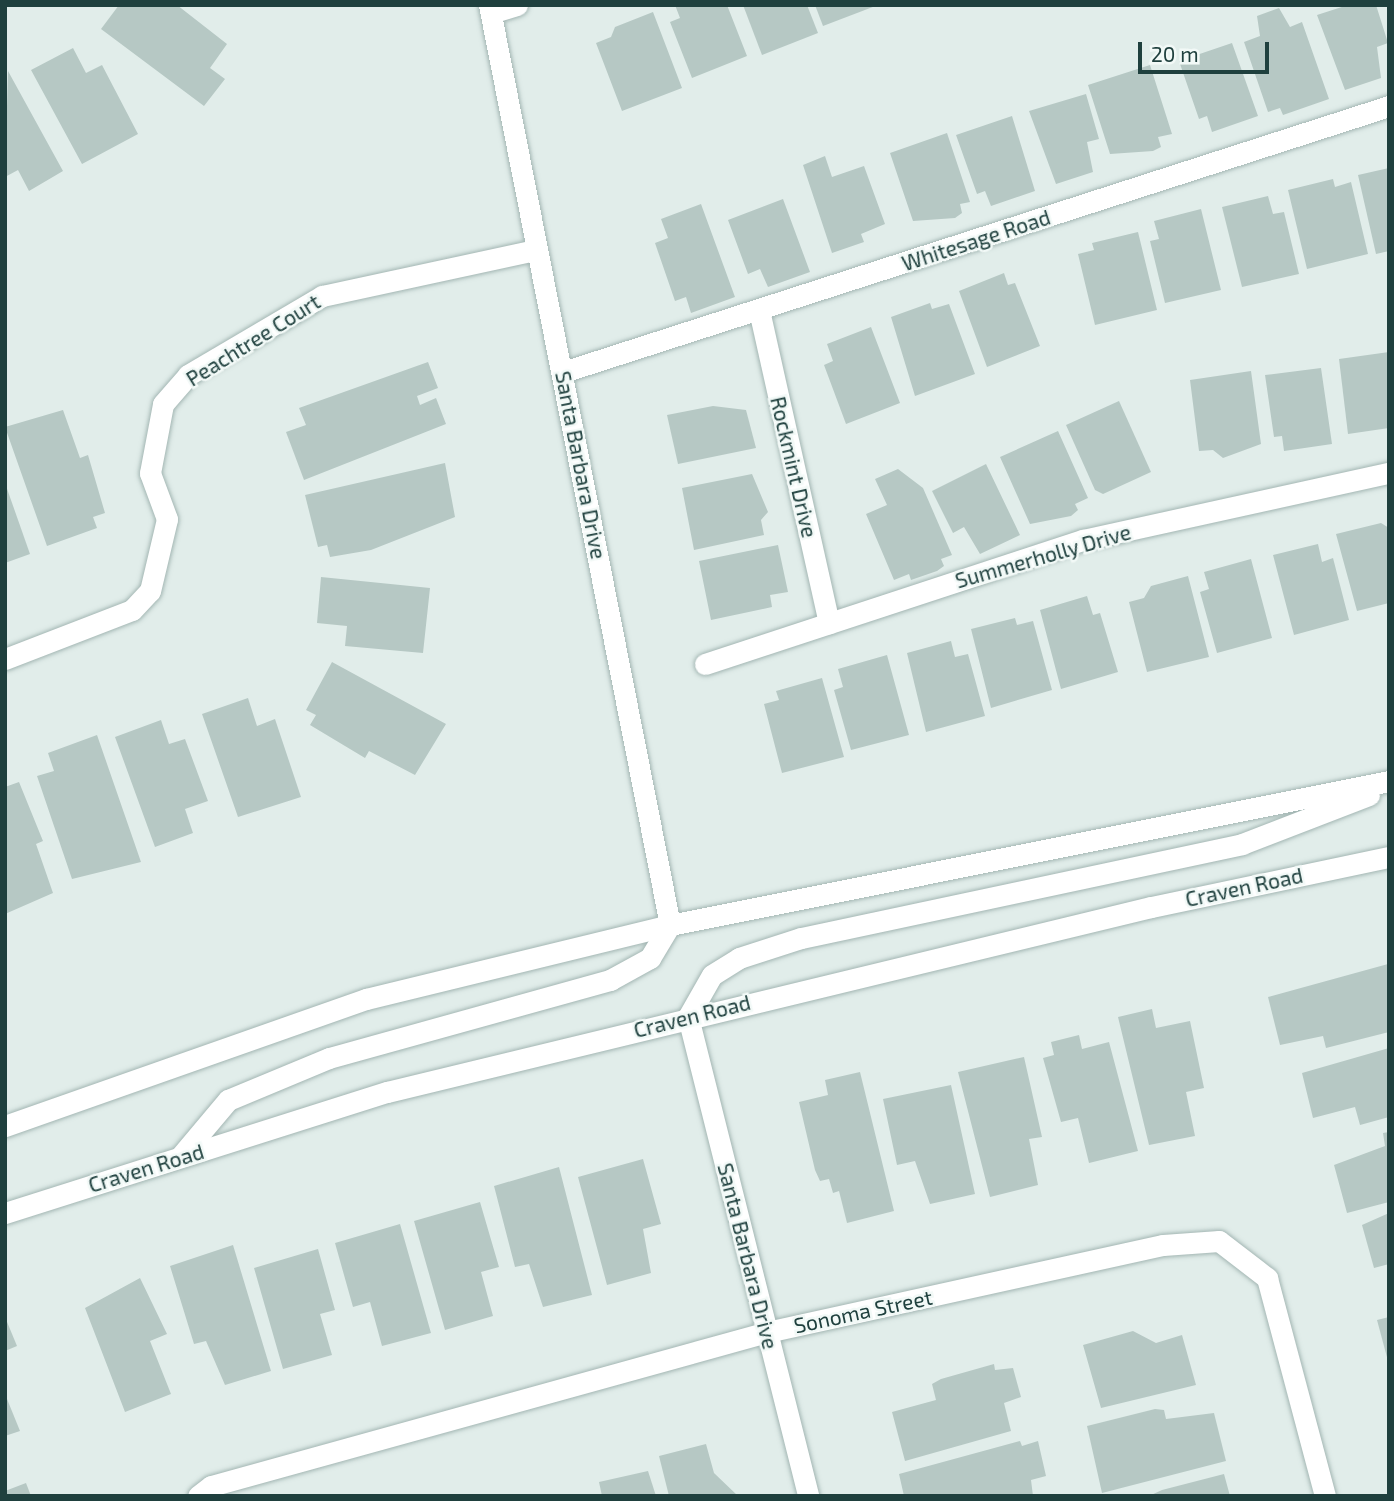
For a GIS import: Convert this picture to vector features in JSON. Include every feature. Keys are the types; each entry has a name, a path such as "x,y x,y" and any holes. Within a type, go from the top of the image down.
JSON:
{"street":[{"path":"490,9 517,5"},
{"name":"Santa Barbara Drive","path":"490,9 534,250 563,372 670,925"},
{"name":"Whitesage Road","path":"563,372 1389,106"},
{"name":"Peachtree Court","path":"5,659 132,610 150,591 167,519 150,473 163,404 188,375 322,296 534,250"},
{"name":"Rockmint Drive","path":"759,310 829,623"},
{"name":"Summerholly Drive","path":"705,664 1083,540 1389,473"},
{"path":"5,1125 366,999 670,925 1389,784"},
{"path":"688,1017 712,975 739,958 801,938 1242,844 1389,784"},
{"name":"Craven Road","path":"5,1213 387,1092 688,1017 1389,857"},
{"path":"180,1157 228,1100 329,1058 610,980 650,958 670,925"},
{"name":"Santa Barbara Drive","path":"688,1017 808,1496"},
{"name":"Sonoma Street","path":"198,1496 211,1486 767,1332 1163,1245 1219,1241 1267,1278 1325,1496"}],"building":[{"path":"119,5 177,5 227,44 210,68 225,79 204,106 101,29"},
{"path":"675,5 727,5 747,56 692,78 670,22 680,18"},
{"path":"743,5 807,5 818,33 762,55"},
{"path":"815,5 878,5 823,26"},
{"path":"1348,5 1376,5 1388,43 1377,47 1381,78 1345,90 1317,15"},
{"path":"1279,8 1290,27 1302,22 1329,99 1283,115 1280,108 1268,112 1244,42 1260,36 1257,16"},
{"path":"653,12 682,88 622,111 596,43 611,37 615,27"},
{"path":"1232,43 1258,116 1212,132 1207,116 1199,119 1179,61"},
{"path":"73,48 86,73 102,65 138,134 82,164 31,70"},
{"path":"1150,65 1172,134 1158,137 1161,147 1153,151 1110,154 1088,85"},
{"path":"8,71 63,171 29,191 18,170 5,177"},
{"path":"1086,94 1099,139 1087,142 1093,172 1056,184 1029,111"},
{"path":"1012,116 1035,191 991,206 985,191 977,194 956,135"},
{"path":"947,133 970,202 960,204 962,213 955,218 913,221 890,153"},
{"path":"825,156 832,177 864,166 885,224 861,234 864,242 832,253 803,165"},
{"path":"1389,168 1389,251 1376,254 1358,175"},
{"path":"1333,179 1335,187 1351,182 1368,254 1307,269 1288,190"},
{"path":"1268,196 1273,214 1284,212 1299,274 1242,287 1222,207"},
{"path":"783,199 810,272 768,287 760,269 748,274 728,220"},
{"path":"701,204 735,297 691,313 686,297 675,301 655,243 668,238 661,219"},
{"path":"1201,209 1221,290 1165,303 1150,241 1159,239 1154,221"},
{"path":"1138,232 1157,310 1095,325 1078,254 1094,250 1092,243"},
{"path":"1004,273 1008,285 1015,283 1040,346 987,367 959,291"},
{"path":"930,303 932,309 949,304 975,374 915,396 891,317"},
{"path":"871,327 900,403 846,424 824,365 833,361 827,344"},
{"path":"1389,352 1389,428 1348,434 1339,359"},
{"path":"428,362 438,388 417,396 420,405 436,398 446,424 304,480 286,432 306,425 299,408"},
{"path":"1321,368 1332,444 1284,451 1282,436 1274,437 1265,375"},
{"path":"1251,371 1261,444 1223,458 1213,450 1199,451 1190,380"},
{"path":"1119,401 1151,472 1103,494 1095,490 1066,425"},
{"path":"713,406 746,410 756,448 678,464 667,415"},
{"path":"63,410 80,458 88,455 105,513 93,517 97,528 47,546 5,427"},
{"path":"1058,431 1088,498 1075,504 1078,510 1071,516 1030,524 1000,457"},
{"path":"445,463 455,517 371,550 330,557 327,545 318,547 305,495"},
{"path":"986,464 1020,535 980,554 964,527 953,533 932,491"},
{"path":"898,469 923,488 952,555 941,559 944,566 937,571 911,580 909,574 894,580 866,514 887,505 875,479"},
{"path":"752,474 768,512 761,520 764,535 694,550 682,488"},
{"path":"5,483 30,554 5,563"},
{"path":"1381,523 1389,528 1389,603 1357,611 1336,534"},
{"path":"1318,544 1322,562 1333,558 1349,620 1294,635 1273,555"},
{"path":"778,545 788,592 770,595 772,607 711,620 699,561"},
{"path":"1251,559 1272,638 1217,653 1200,592 1209,589 1204,572"},
{"path":"1188,576 1209,657 1147,672 1129,602 1144,598 1151,586"},
{"path":"321,577 430,588 423,653 345,646 347,626 317,623"},
{"path":"1087,596 1093,615 1100,613 1118,672 1061,689 1040,610"},
{"path":"1015,618 1017,625 1033,621 1052,690 991,708 971,629"},
{"path":"951,641 955,657 968,654 985,716 926,732 907,653"},
{"path":"887,655 909,735 851,750 834,690 843,687 838,669"},
{"path":"332,662 446,724 415,775 369,751 365,758 310,725 316,715 306,710"},
{"path":"822,678 844,757 782,773 764,704 779,700 776,691"},
{"path":"248,698 257,726 275,719 301,797 238,817 202,714"},
{"path":"161,720 169,744 185,739 208,801 185,809 193,833 155,847 115,737"},
{"path":"97,735 141,862 72,879 37,776 54,771 48,753"},
{"path":"19,782 43,841 36,844 53,893 5,914 5,787"},
{"path":"1388,964 1389,1032 1326,1048 1323,1036 1280,1045 1268,997"},
{"path":"1152,1009 1156,1028 1190,1021 1204,1088 1186,1092 1195,1136 1149,1145 1118,1017"},
{"path":"1079,1035 1082,1049 1109,1042 1138,1151 1089,1163 1078,1118 1061,1122 1043,1058 1054,1055 1051,1042"},
{"path":"1389,1048 1389,1117 1360,1125 1355,1107 1313,1118 1302,1073"},
{"path":"1024,1057 1042,1137 1029,1139 1038,1185 990,1197 958,1072"},
{"path":"860,1072 894,1211 847,1223 839,1191 833,1193 829,1179 820,1181 815,1170 799,1102 828,1095 825,1080"},
{"path":"951,1085 975,1194 930,1204 915,1161 897,1165 883,1099"},
{"path":"1389,1132 1389,1202 1347,1213 1334,1165 1385,1146 1383,1133"},
{"path":"643,1159 661,1224 643,1229 651,1273 607,1285 578,1177"},
{"path":"559,1167 592,1295 543,1307 529,1264 515,1267 494,1186"},
{"path":"480,1202 499,1267 481,1272 493,1316 445,1330 414,1221"},
{"path":"1389,1213 1389,1264 1374,1268 1362,1225"},
{"path":"400,1224 431,1333 382,1346 370,1302 353,1307 335,1243"},
{"path":"233,1245 271,1371 225,1385 206,1341 194,1344 170,1266"},
{"path":"318,1249 335,1310 320,1314 332,1355 283,1369 254,1268"},
{"path":"140,1278 167,1334 150,1341 171,1394 125,1412 85,1308"},
{"path":"5,1317 17,1346 5,1351"},
{"path":"1389,1317 1389,1360 1388,1361 1377,1320"},
{"path":"1133,1331 1156,1343 1182,1335 1196,1385 1101,1408 1083,1345"},
{"path":"994,1364 995,1370 1013,1368 1021,1397 1004,1403 1011,1431 905,1461 892,1412 936,1400 932,1384 941,1379"},
{"path":"5,1394 20,1431 5,1436"},
{"path":"1155,1409 1164,1410 1166,1419 1214,1413 1226,1461 1102,1493 1087,1426"},
{"path":"1020,1441 1022,1446 1038,1441 1046,1476 1031,1480 1033,1496 904,1496 899,1474"},
{"path":"706,1444 714,1473 738,1496 669,1496 659,1456"},
{"path":"648,1471 656,1496 602,1496 599,1482"},
{"path":"1224,1474 1230,1496 1149,1496 1162,1490"},
{"path":"26,1483 31,1496 5,1496 5,1491"}]}
